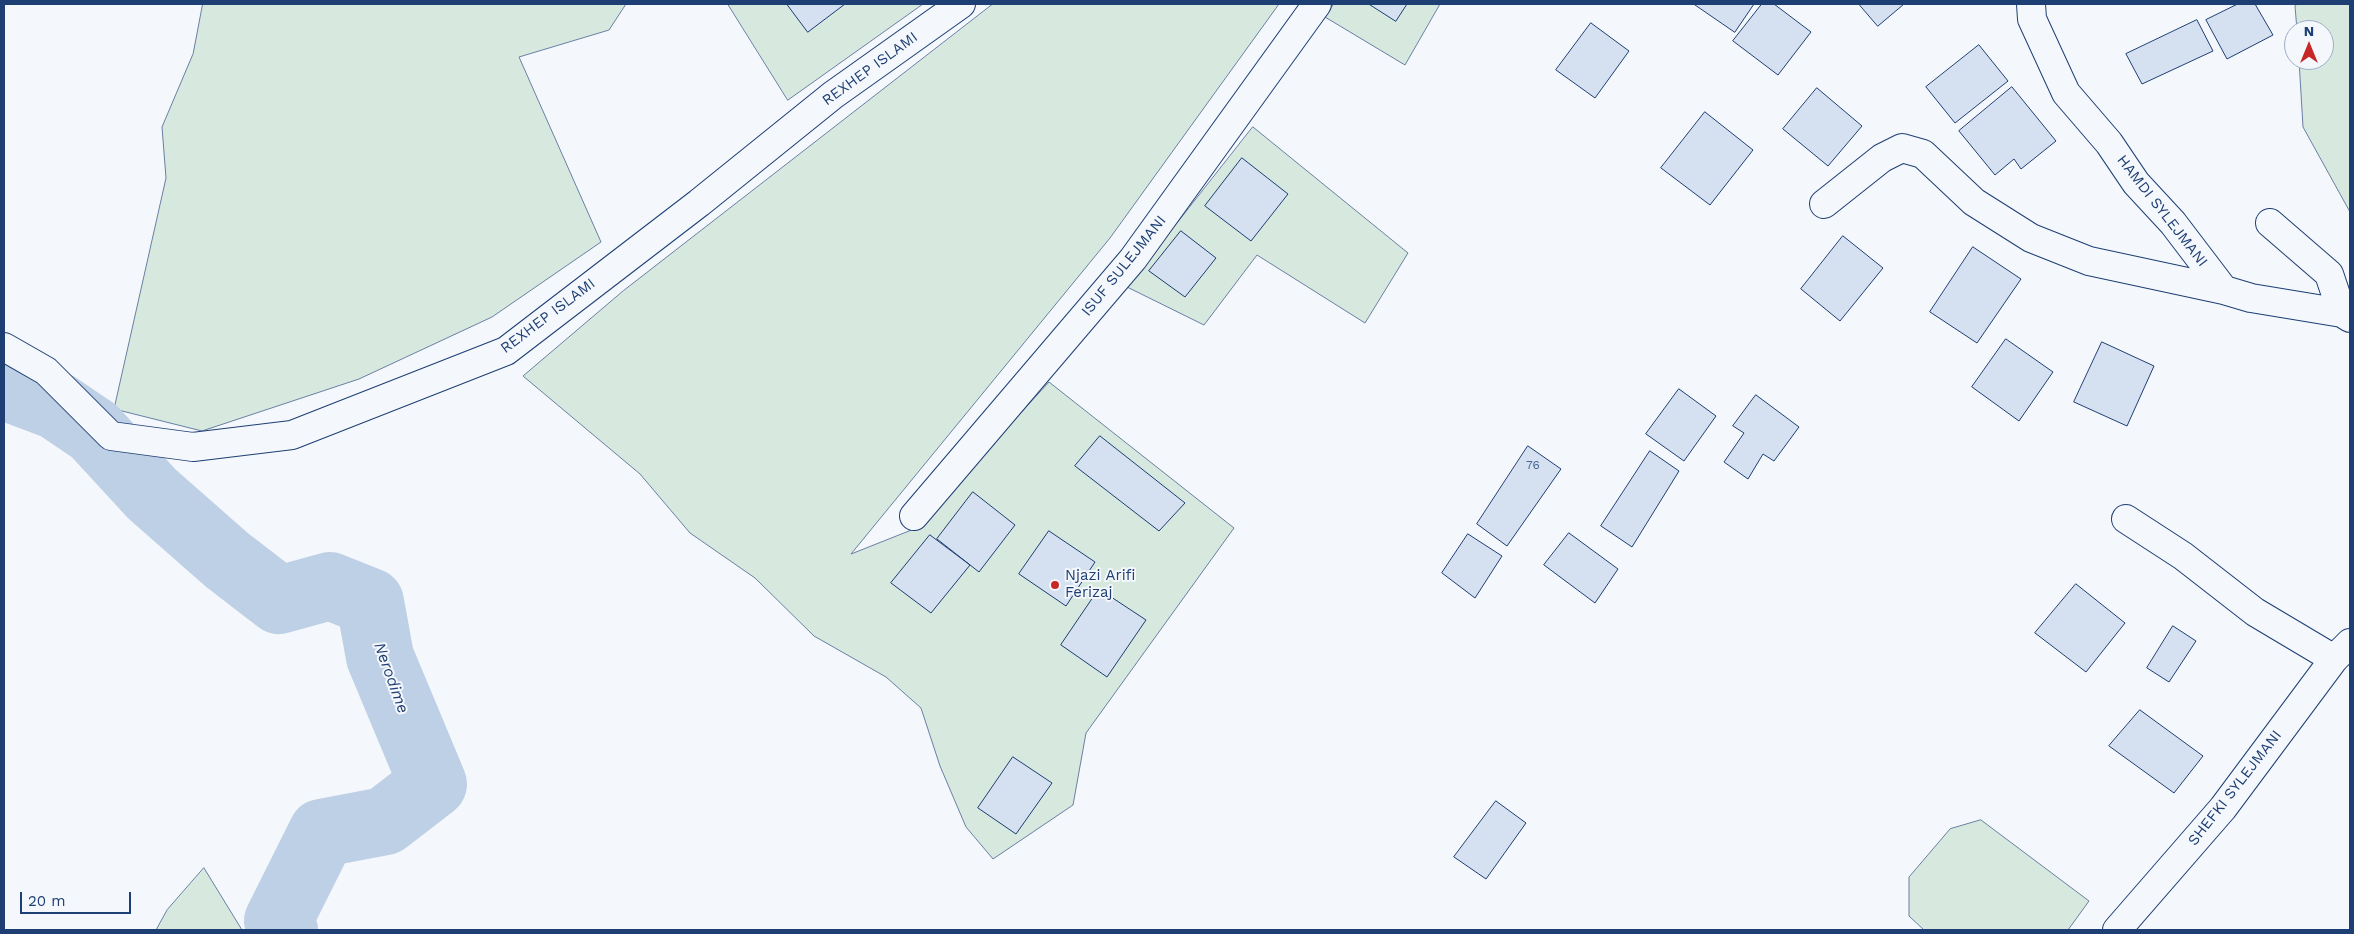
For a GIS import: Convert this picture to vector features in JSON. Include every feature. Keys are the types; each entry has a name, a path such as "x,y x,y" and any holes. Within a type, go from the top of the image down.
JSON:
{"street":[{"name":"REXHEP ISLAMI","path":"4,347 46,371 111,436 192,447 292,434 506,351 699,203 833,95 961,4"},
{"name":"ISUF SULEJMANI","path":"914,516 1132,259 1317,4"},
{"name":"HAMDI SYLEJMANI","path":"2031,4 2032,19 2066,93 2109,143 2136,183 2173,223 2224,290"},
{"path":"1824,204 1882,158 1902,148 1923,154 1974,202 2031,238 2089,261 2224,290 2251,298 2346,316"},
{"path":"2270,223 2329,274 2346,316"},
{"path":"2126,519 2183,556 2255,612 2342,651"},
{"name":"SHEFKI SYLEJMANI","path":"2117,930 2223,808 2342,651"}],"shaded area":[{"path":"203,4 626,4 609,30 519,57 601,242 492,317 359,379 202,431 114,409 166,178 162,127 193,54"},
{"path":"728,4 923,4 788,100"},
{"path":"993,4 1279,4 1110,238 851,554 914,529 1049,382 1234,528 1086,733 1073,805 993,859 966,827 940,766 921,708 886,677 814,636 755,578 690,533 640,474 523,376 623,291"},
{"path":"1334,4 1440,4 1405,65 1325,17"},
{"path":"2298,4 2350,4 2350,212 2303,127 2300,70 2334,70 2334,20 2296,20 2295,6"},
{"path":"1253,127 1408,253 1365,323 1257,255 1204,325 1127,287"},
{"path":"1981,820 2089,901 2068,930 1924,930 1909,916 1909,877 1950,829"},
{"path":"204,868 242,930 156,930 167,910"}],"building":[{"path":"787,4 845,4 808,32"},
{"path":"1369,4 1407,4 1396,21"},
{"path":"1694,4 1754,4 1735,32"},
{"path":"1762,4 1774,4 1811,32 1778,75 1733,41"},
{"path":"1859,4 1904,4 1878,26"},
{"path":"2238,4 2255,4 2273,35 2227,59 2206,20"},
{"path":"2197,20 2213,51 2142,84 2126,54"},
{"path":"1591,23 1629,51 1595,98 1556,70"},
{"path":"1979,45 2008,81 1955,123 1926,87"},
{"path":"2012,87 2056,141 2021,169 2014,159 1995,175 1959,131"},
{"path":"1817,88 1862,126 1828,166 1783,129"},
{"path":"1705,112 1753,150 1710,205 1661,168"},
{"path":"1242,158 1288,194 1251,241 1205,206"},
{"path":"1181,231 1216,258 1185,297 1149,271"},
{"path":"1843,236 1883,268 1840,321 1801,289"},
{"path":"1973,247 2021,279 1977,343 1930,312"},
{"path":"2006,339 2053,372 2019,421 1972,387"},
{"path":"2102,342 2154,366 2127,426 2074,402"},
{"path":"1679,389 1716,416 1684,461 1646,434"},
{"path":"1756,395 1799,427 1774,461 1763,454 1748,479 1724,462 1744,433 1733,426"},
{"path":"1100,436 1185,503 1159,531 1075,466"},
{"path":"1528,446 1561,469 1507,546 1477,524"},
{"path":"1650,451 1679,471 1632,547 1601,526"},
{"path":"973,492 1015,525 979,572 937,539"},
{"path":"1049,531 1095,562 1066,606 1019,574"},
{"path":"1569,533 1618,569 1595,603 1544,565"},
{"path":"1468,534 1502,556 1475,598 1442,573"},
{"path":"930,535 970,565 931,613 891,583"},
{"path":"2076,584 2125,623 2086,672 2035,633"},
{"path":"1099,589 1146,620 1107,677 1061,645"},
{"path":"2173,626 2196,641 2169,682 2147,668"},
{"path":"2140,710 2203,756 2174,793 2109,746"},
{"path":"1013,757 1052,783 1016,834 978,808"},
{"path":"1496,801 1526,823 1486,879 1454,857"}],"waterway":[{"name":"Nerodime","path":"4,386 57,406 94,431 152,494 227,560 279,600 330,586 370,602 380,657 433,784 385,821 322,833 278,921 284,930"}],"place":[{"name":"Njazi Arifi Ferizaj","path":"1055,585"}]}
